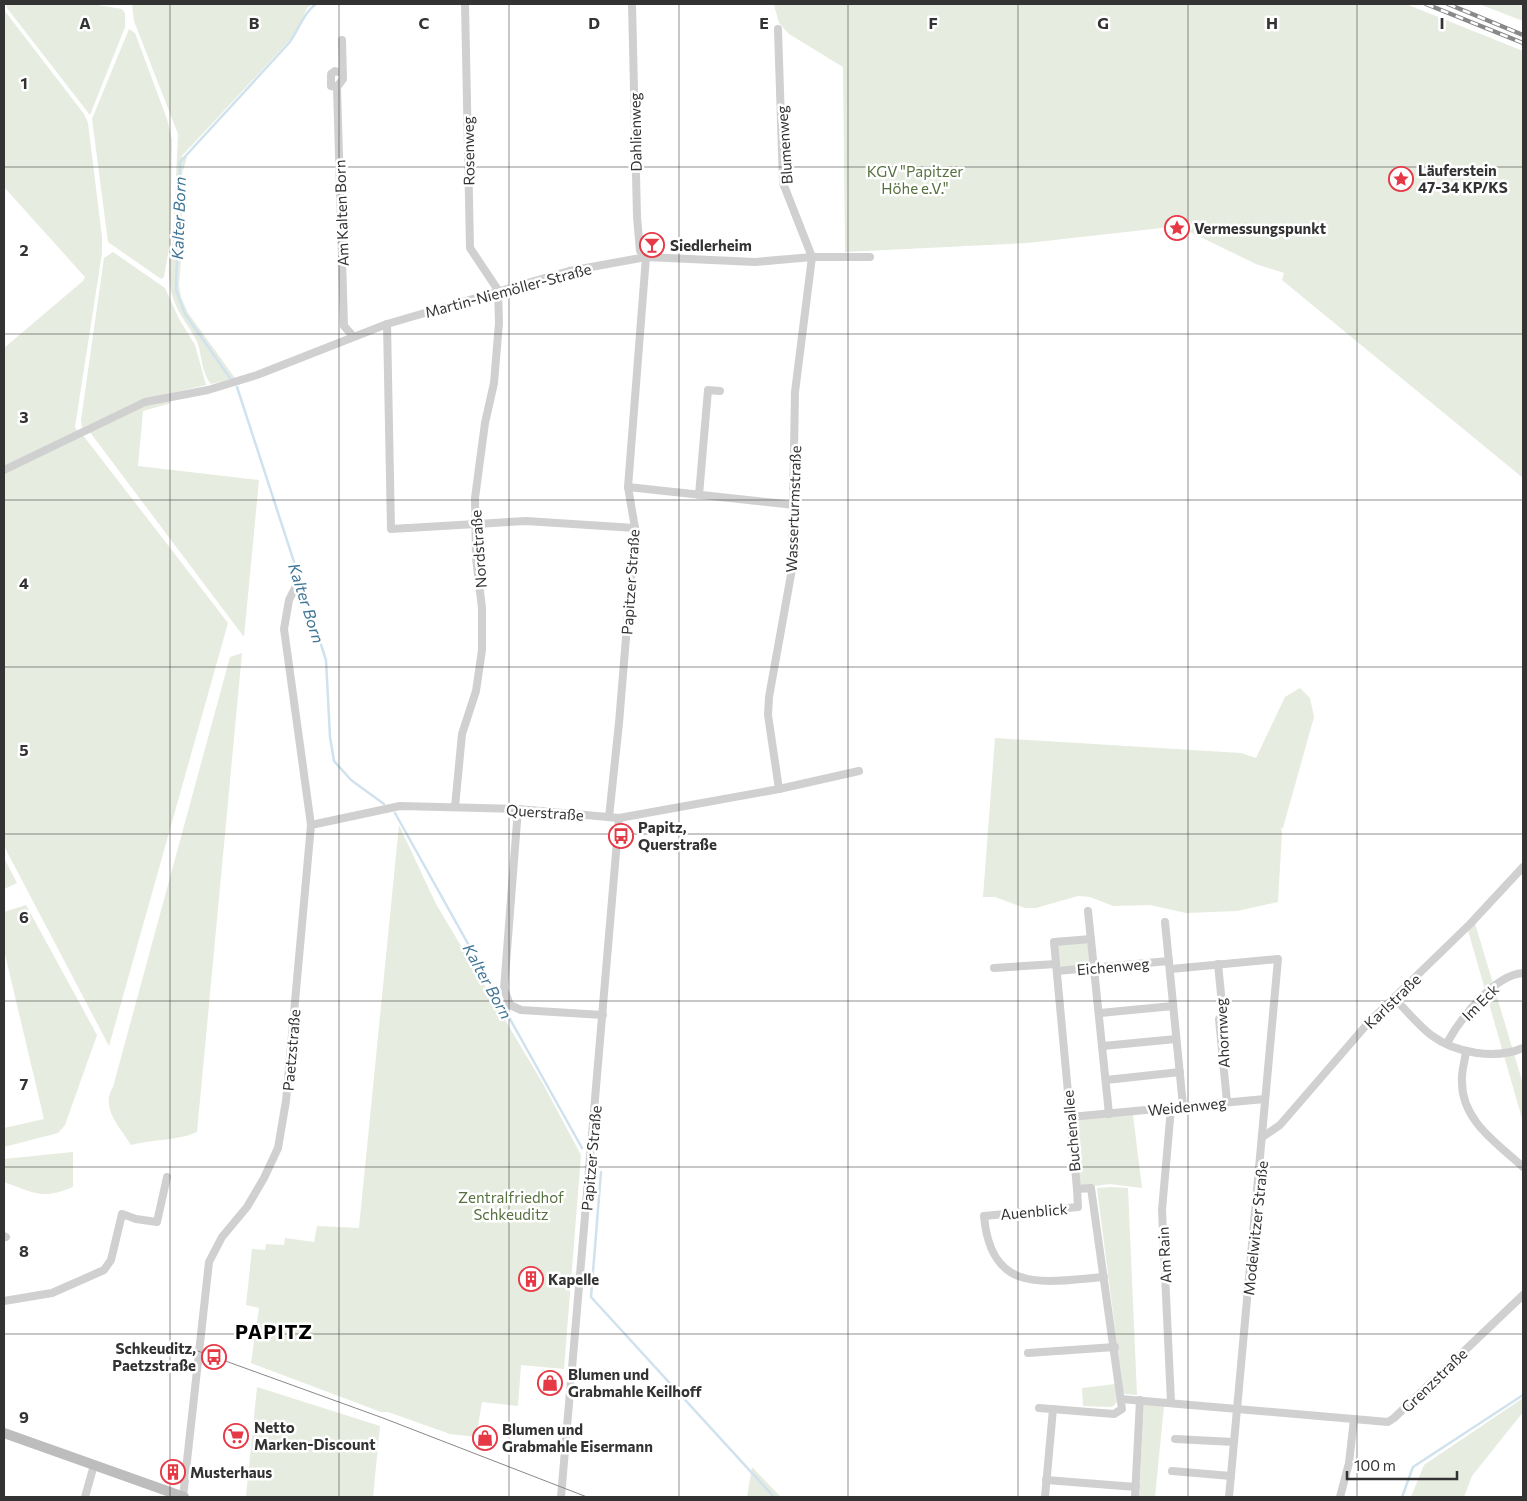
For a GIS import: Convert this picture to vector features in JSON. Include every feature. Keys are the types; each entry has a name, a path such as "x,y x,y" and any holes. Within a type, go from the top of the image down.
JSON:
{"street":[{"name":"Rosenweg","path":"465,4 470,248 498,290"},
{"name":"Dahlienweg","path":"632,4 637,217 640,251 646,257"},
{"name":"Blumenweg","path":"778,29 783,183 812,257"},
{"name":"Am Kalten Born","path":"342,40 343,79 337,86 344,326 353,336"},
{"name":"Am Kalten Born","path":"337,86 331,86 331,74 335,71 342,73"},
{"name":"Martin-Niemöller-Straße","path":"4,470 145,402 208,390 257,375 387,324 498,290 569,271 646,257 755,262 812,257 870,256"},
{"name":"Papitzer Straße","path":"608,817 619,723 635,528 628,487 646,257"},
{"name":"Wasserturmstraße","path":"779,789 768,715 768,697 792,569 795,392 812,257"},
{"name":"Nordstraße","path":"455,807 462,734 476,691 482,650 482,608 475,524 477,472 498,357 498,290"},
{"path":"387,324 391,529 432,525 526,521 635,528"},
{"path":"700,390 720,391"},
{"path":"699,495 708,390"},
{"path":"628,487 794,506"},
{"name":"Paetzstraße","path":"183,1497 209,1262 222,1237 247,1207 278,1148 286,1101 311,825 284,629 289,600 296,586"},
{"name":"Querstraße","path":"311,825 400,806 518,809 619,818 779,789 859,771"},
{"path":"518,809 504,989 510,1005 521,1010 603,1016"},
{"name":"Papitzer Straße","path":"561,1497 619,818"},
{"name":"Karlstraße","path":"1264,1136 1280,1125 1369,1022 1395,999 1523,867"},
{"path":"1088,911 1109,1114"},
{"path":"1165,922 1183,1106"},
{"name":"Buchenallee","path":"1091,939 1054,942 1077,1189 1091,1188 1122,1399"},
{"name":"Eichenweg","path":"994,968 1095,968 1218,964 1278,959"},
{"name":"Modelwitzer Straße","path":"1229,1497 1264,1136 1265,1099 1278,959"},
{"name":"Ahornweg","path":"1218,964 1223,1014 1219,1019 1227,1102"},
{"name":"Im Eck","path":"1448,1043 1457,1024 1503,979 1523,973"},
{"path":"1395,999 1431,1035 1466,1051 1491,1054 1523,1048"},
{"path":"1100,1013 1173,1006"},
{"path":"1103,1046 1176,1039"},
{"path":"1466,1051 1462,1081 1464,1104 1474,1122 1523,1167"},
{"path":"1106,1080 1180,1072"},
{"name":"Weidenweg","path":"1070,1117 1265,1099"},
{"name":"Am Rain","path":"1171,1402 1162,1210 1172,1108"},
{"path":"4,1301 52,1293 104,1270 111,1260 122,1214 136,1219 157,1222 167,1177"},
{"name":"Auenblick","path":"1077,1189 1078,1207 984,1216 990,1249 1002,1267 1017,1276 1041,1282 1104,1277"},
{"name":"Grenzstraße","path":"1122,1399 1388,1422 1523,1295"},
{"path":"1028,1353 1114,1347"},
{"path":"1039,1408 1114,1414 1122,1409 1122,1399"},
{"path":"1135,1497 1140,1400"},
{"path":"1045,1497 1053,1409"},
{"path":"1340,1497 1347,1471 1354,1419"},
{"path":"4,1433 183,1497"},
{"path":"1175,1438 1234,1442"},
{"path":"85,1497 94,1465"},
{"path":"1172,1471 1231,1476"},
{"path":"1046,1480 1136,1487"}],"green space":[{"path":"6,4 91,4 122,9 125,13 125,27 90,115 7,8"},
{"path":"132,4 312,4 307,8 298,30 287,43 181,157 187,157 182,174 182,246 179,285 181,297 188,313 235,378 211,384 204,370 198,344 173,299 169,280 169,261 173,241 178,134 134,21"},
{"name":"KGV \"Papitzer Höhe e.V.\"","path":"771,4 1406,4 1523,51 1523,478 1282,280 1284,273 1256,264 1190,232 1193,227 1190,221 1181,230 1177,228 1175,223 1171,223 1170,227 1028,243 845,252 843,67 789,34 779,23 774,5"},
{"path":"1479,4 1519,4 1523,6 1523,21"},
{"path":"4,10 84,114 88,123 102,237 102,253 75,427 77,431 4,466 4,348 83,281 85,277 4,187"},
{"path":"129,29 135,33 167,119 172,140 170,243 164,277 161,279 108,242 92,119"},
{"path":"113,252 165,288 179,319 195,345 206,385 141,400 82,428 81,420 104,258"},
{"path":"168,401 171,403 143,411 138,466 259,480 244,637 89,431 143,406"},
{"path":"82,434 228,623 109,1046 4,846 4,472"},
{"path":"242,653 197,1132 181,1137 131,1145 110,1110 110,1095 230,657"},
{"path":"1300,688 1310,698 1314,717 1283,828 1281,828 1278,902 1237,911 1186,913 1150,905 1113,906 1090,897 1078,896 1036,908 1025,908 995,897 983,897 995,738 1241,753 1256,758 1285,697"},
{"name":"Zentralfriedhof Schkeuditz","path":"399,825 436,904 542,1082 581,1155 564,1369 521,1365 518,1406 482,1402 476,1437 450,1434 388,1412 381,1412 251,1363 259,1308 246,1305 252,1249 265,1250 266,1244 284,1245 285,1238 314,1242 317,1226 359,1228"},
{"path":"4,858 17,883 4,889"},
{"path":"26,905 97,1035 65,1125 58,1133 4,1147 4,1128 44,1119 4,950 4,912"},
{"path":"1474,920 1523,1084 1523,1122 1467,927"},
{"path":"1086,942 1089,945 1091,962 1088,965 1064,968 1059,965 1057,947 1061,944"},
{"path":"1133,1115 1142,1188 1110,1184 1080,1188 1075,1124 1080,1119"},
{"path":"73,1152 73,1187 53,1193 38,1194 4,1182 4,1159"},
{"path":"1097,1188 1128,1188 1137,1395 1125,1394 1123,1391"},
{"path":"1115,1384 1117,1402 1112,1407 1083,1406 1082,1388"},
{"path":"257,1387 380,1426 373,1497 246,1497"},
{"path":"1523,1398 1523,1412 1472,1476 1464,1497 1411,1497 1424,1465"},
{"path":"1144,1404 1164,1406 1155,1497 1139,1497"},
{"path":"752,1467 777,1493 781,1497 747,1497"}],"waterway":[{"name":"Kalter Born","path":"230,378 185,314 176,290 180,162 289,43 305,17 316,4"},
{"name":"Kalter Born","path":"237,387 326,660 330,737 334,761 351,780 384,804"},
{"name":"Kalter Born","path":"395,813 582,1148"},
{"name":"Kalter Born","path":"601,1172 591,1297 774,1497"},
{"path":"1402,1497 1413,1467 1523,1395"}],"tram line":[{"path":"195,1350 383,1418 587,1497"}],"railway":[{"path":"1426,4 1523,43"},
{"path":"1448,4 1523,35"}],"place":[{"name":"Läuferstein 47-34 KP/KS","path":"1401,179"},
{"name":"Vermessungspunkt","path":"1177,228"},
{"name":"Siedlerheim","path":"652,245"},
{"name":"Papitz, Querstraße","path":"621,836"},
{"name":"Kapelle","path":"531,1279"},
{"name":"Schkeuditz, Paetzstraße","path":"214,1357"},
{"name":"Blumen und Grabmahle Keilhoff","path":"550,1383"},
{"name":"Netto Marken-Discount","path":"236,1436"},
{"name":"Blumen und Grabmahle Eisermann","path":"485,1438"},
{"name":"Musterhaus","path":"173,1472"}],"district":[{"name":"PAPITZ","path":"274,1331"}]}
